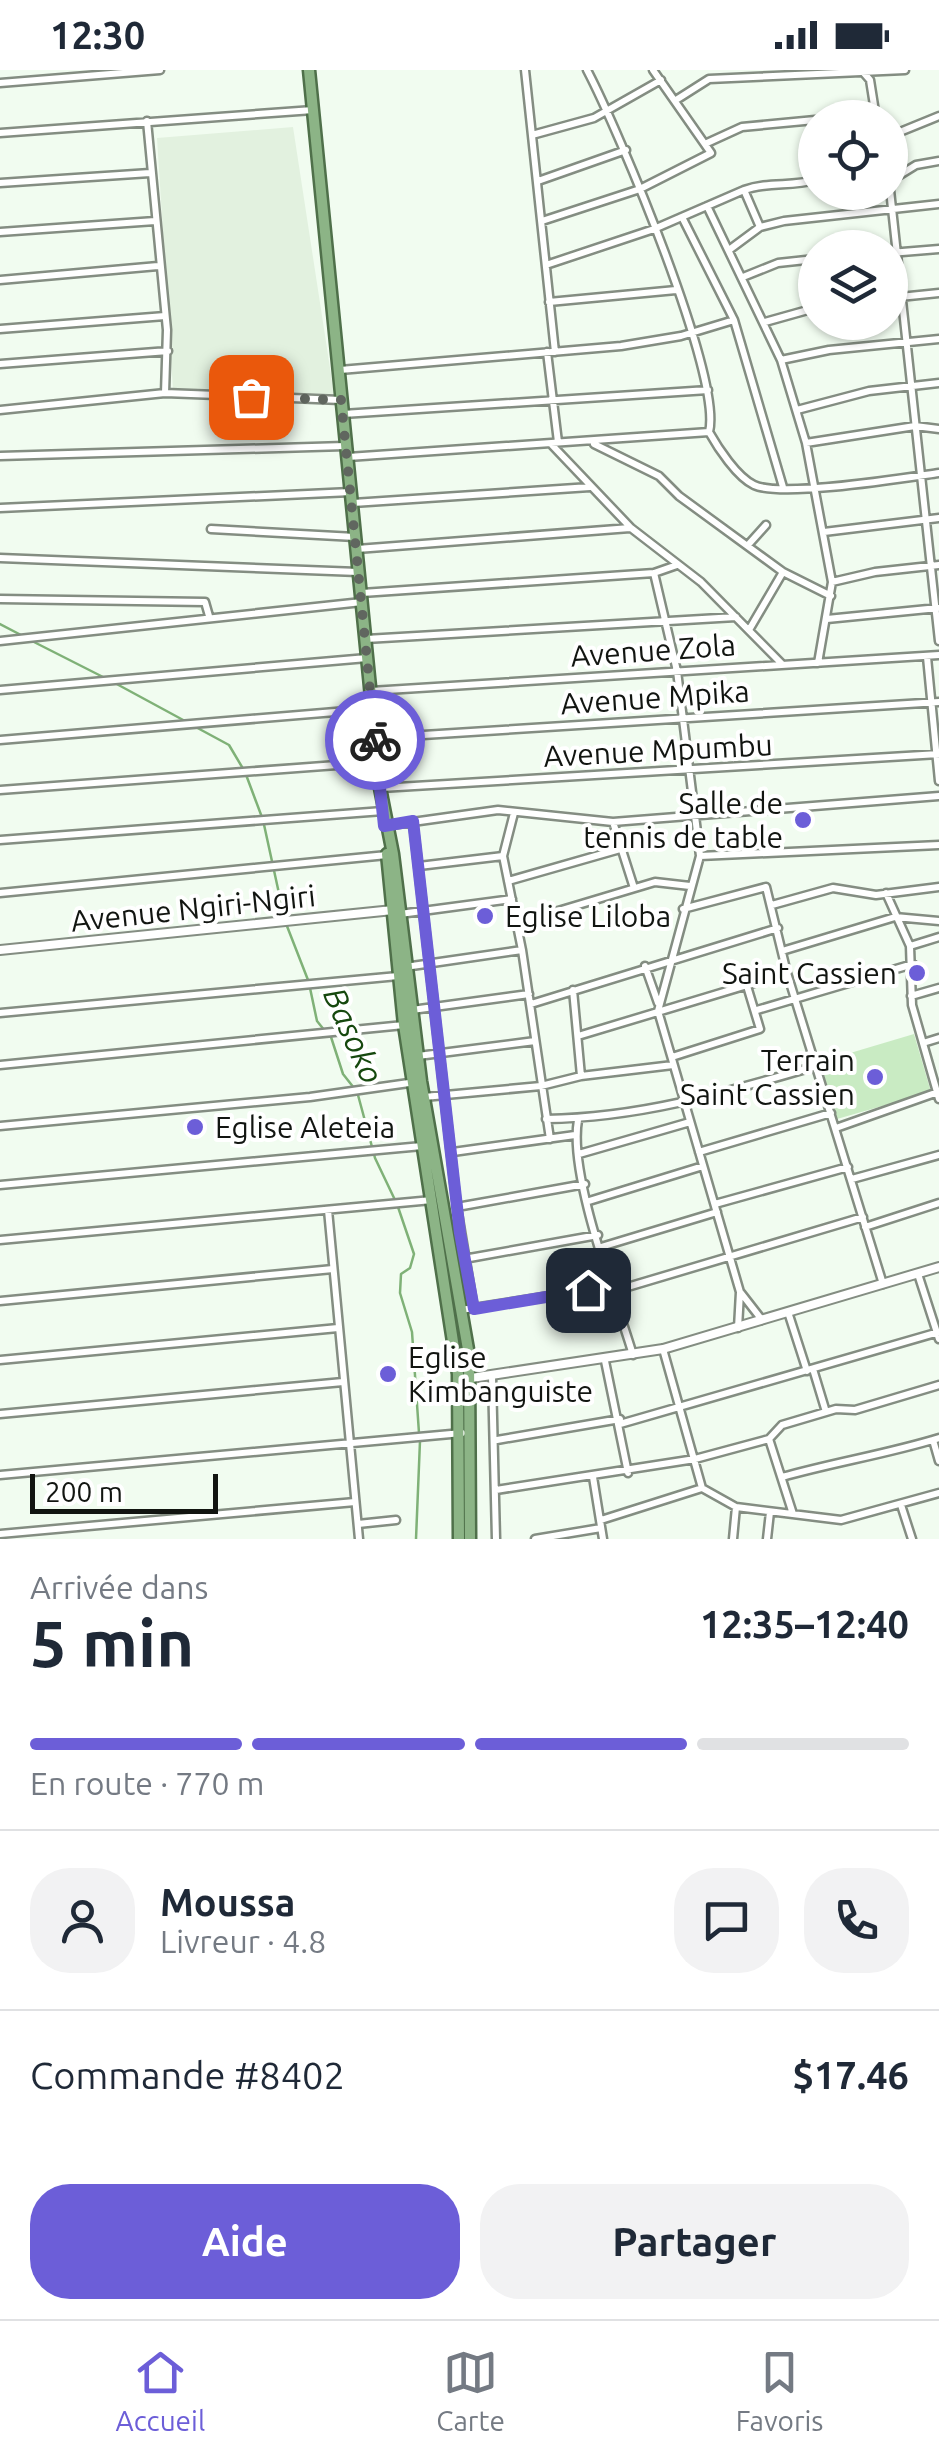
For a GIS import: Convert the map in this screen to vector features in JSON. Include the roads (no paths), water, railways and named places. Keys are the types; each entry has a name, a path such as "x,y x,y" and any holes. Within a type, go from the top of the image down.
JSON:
{"highway":[{"path":"309,70 369,691 402,971 404,1025 424,1097 461,1310 470,1539"},
{"path":"385,820 396,912"},
{"path":"402,971 417,1056 432,1200 464,1380"},
{"path":"460,1539 467,1432"}],"street":[{"path":"0,83 160,70"},
{"path":"525,70 549,302 555,443 631,528 736,618 782,664"},
{"path":"588,70 626,150 676,290 708,390 712,408 709,432 748,482 758,487 794,488 939,474"},
{"path":"676,100 709,79 905,70"},
{"path":"862,71 870,80 873,100"},
{"path":"532,135 608,111 658,74 708,143 708,156 640,189 542,222"},
{"path":"0,134 312,110"},
{"path":"908,129 939,116"},
{"path":"146,121 168,350 166,393"},
{"path":"708,143 742,127 798,122"},
{"path":"538,181 626,150"},
{"path":"908,170 939,161"},
{"path":"0,183 150,173"},
{"path":"546,265 654,229 744,190 771,182 798,185"},
{"path":"744,190 760,227"},
{"path":"729,250 760,227 814,215 939,204"},
{"path":"707,206 781,360 806,443 832,582 818,663"},
{"path":"892,211 892,230"},
{"path":"682,218 734,320 783,487"},
{"path":"0,232 154,221"},
{"path":"908,252 939,249"},
{"path":"744,277 778,263 798,261"},
{"path":"0,280 158,266"},
{"path":"549,302 676,290"},
{"path":"908,296 939,293"},
{"path":"765,322 798,313"},
{"path":"0,329 165,316"},
{"path":"338,370 652,342 734,320"},
{"path":"781,360 939,339"},
{"path":"905,342 935,565 939,641"},
{"path":"0,364 168,350"},
{"path":"797,410 838,397 939,383"},
{"path":"343,414 708,390"},
{"path":"0,410 166,393 341,400"},
{"path":"806,443 915,426 939,429"},
{"path":"0,456 347,452 593,443 709,432"},
{"path":"593,443 659,476 679,496 783,572 831,596"},
{"path":"0,508 592,487"},
{"path":"824,532 939,518"},
{"path":"748,545 766,525"},
{"path":"211,530 357,543 631,528"},
{"path":"0,558 359,572"},
{"path":"0,641 362,598 654,573 677,565"},
{"path":"832,582 935,565"},
{"path":"749,630 783,572"},
{"path":"654,573 677,672 700,856 658,1007"},
{"path":"0,599 205,602 210,616"},
{"path":"826,620 938,608"},
{"path":"366,639 736,618"},
{"name":"Avenue Zola","path":"369,691 939,655"},
{"path":"927,657 935,702 939,781"},
{"path":"0,690 367,658"},
{"name":"Avenue Mpika","path":"374,738 935,702"},
{"path":"0,740 371,709"},
{"name":"Avenue Mpumbu","path":"380,788 937,754"},
{"path":"0,790 377,762"},
{"path":"0,840 269,820 413,821 498,810 613,822 939,796"},
{"path":"514,813 503,856 518,922 550,1139"},
{"path":"413,821 454,1152 457,1207 474,1309"},
{"path":"613,822 634,888"},
{"path":"700,856 939,845"},
{"path":"508,881 620,848"},
{"path":"0,893 387,854"},
{"path":"418,866 503,856"},
{"path":"518,922 655,882 690,886"},
{"path":"683,909 762,884 772,905 788,973 883,1284"},
{"path":"772,905 833,888 867,895 939,887"},
{"path":"836,1128 938,1094 911,996 910,946 886,892"},
{"path":"396,912 512,899"},
{"name":"Avenue Ngiri-Ngiri","path":"0,950 396,912"},
{"path":"782,951 895,917 939,921"},
{"path":"410,1010 530,999 573,990 778,928"},
{"path":"910,946 939,937"},
{"path":"0,1013 402,971 429,962 522,950"},
{"path":"757,1010 913,964"},
{"path":"645,966 740,1292 738,1328"},
{"path":"578,1036 658,1007 788,973"},
{"path":"424,1097 446,1098 541,1086 672,1061 757,1031 761,1025 747,985"},
{"path":"911,996 939,988"},
{"path":"573,990 581,1076"},
{"path":"0,1065 404,1025"},
{"path":"922,1043 939,1038"},
{"path":"417,1056 536,1041"},
{"path":"546,1119 578,1120 685,1104 816,1066"},
{"path":"0,1126 310,1098 417,1082"},
{"path":"699,1152 831,1113"},
{"path":"578,1120 575,1135 589,1201 633,1355"},
{"path":"579,1154 690,1122"},
{"path":"454,1152 575,1135"},
{"path":"0,1185 424,1146"},
{"path":"852,1179 939,1157"},
{"path":"589,1201 703,1166"},
{"path":"601,1247 849,1167"},
{"path":"457,1207 586,1184"},
{"path":"0,1240 432,1200"},
{"path":"865,1227 939,1203"},
{"path":"328,1210 360,1539"},
{"path":"461,1310 613,1288 730,1258 863,1216"},
{"path":"464,1259 598,1236"},
{"path":"464,1380 663,1350 939,1268"},
{"path":"0,1302 333,1269"},
{"path":"496,1440 680,1409 938,1334 918,1274"},
{"path":"740,1292 762,1320"},
{"path":"788,1312 826,1412"},
{"path":"0,1360 338,1328"},
{"path":"663,1350 702,1488 736,1507 841,1520 939,1492"},
{"path":"605,1360 628,1473"},
{"path":"492,1378 496,1539"},
{"path":"0,1414 343,1382"},
{"path":"793,1514 770,1439 775,1428 939,1385"},
{"path":"0,1475 467,1432"},
{"path":"496,1490 628,1473 696,1460 770,1439"},
{"path":"782,1477 936,1439 939,1461"},
{"path":"593,1477 603,1539"},
{"path":"534,1539 601,1524 702,1488"},
{"path":"0,1534 355,1502"},
{"path":"902,1504 912,1539"},
{"path":"734,1539 736,1507"},
{"path":"767,1539 770,1512"},
{"path":"358,1524 396,1520"}],"waterway":[{"name":"Basoko","path":"0,624 21,635"},
{"name":"Basoko","path":"32,641 105,678"},
{"name":"Basoko","path":"113,682 185,721"},
{"name":"Basoko","path":"192,725 229,745 245,772 263,820 285,921 308,980"},
{"name":"Basoko","path":"310,988 317,1021 325,1031"},
{"name":"Basoko","path":"331,1037 343,1074 354,1088"},
{"name":"Basoko","path":"358,1095 375,1158 395,1200"},
{"name":"Basoko","path":"398,1207 414,1254 410,1268 401,1274 400,1293 412,1332 419,1433"},
{"name":"Basoko","path":"416,1539 420,1441"}],"place":[{"name":"Salle de tennis de table","path":"803,820"},
{"name":"Eglise Liloba","path":"485,916"},
{"name":"Saint Cassien","path":"917,973"},
{"name":"Terrain Saint Cassien","path":"875,1077"},
{"name":"Eglise Aleteia","path":"195,1127"},
{"name":"Eglise Kimbanguiste","path":"388,1374"}]}
